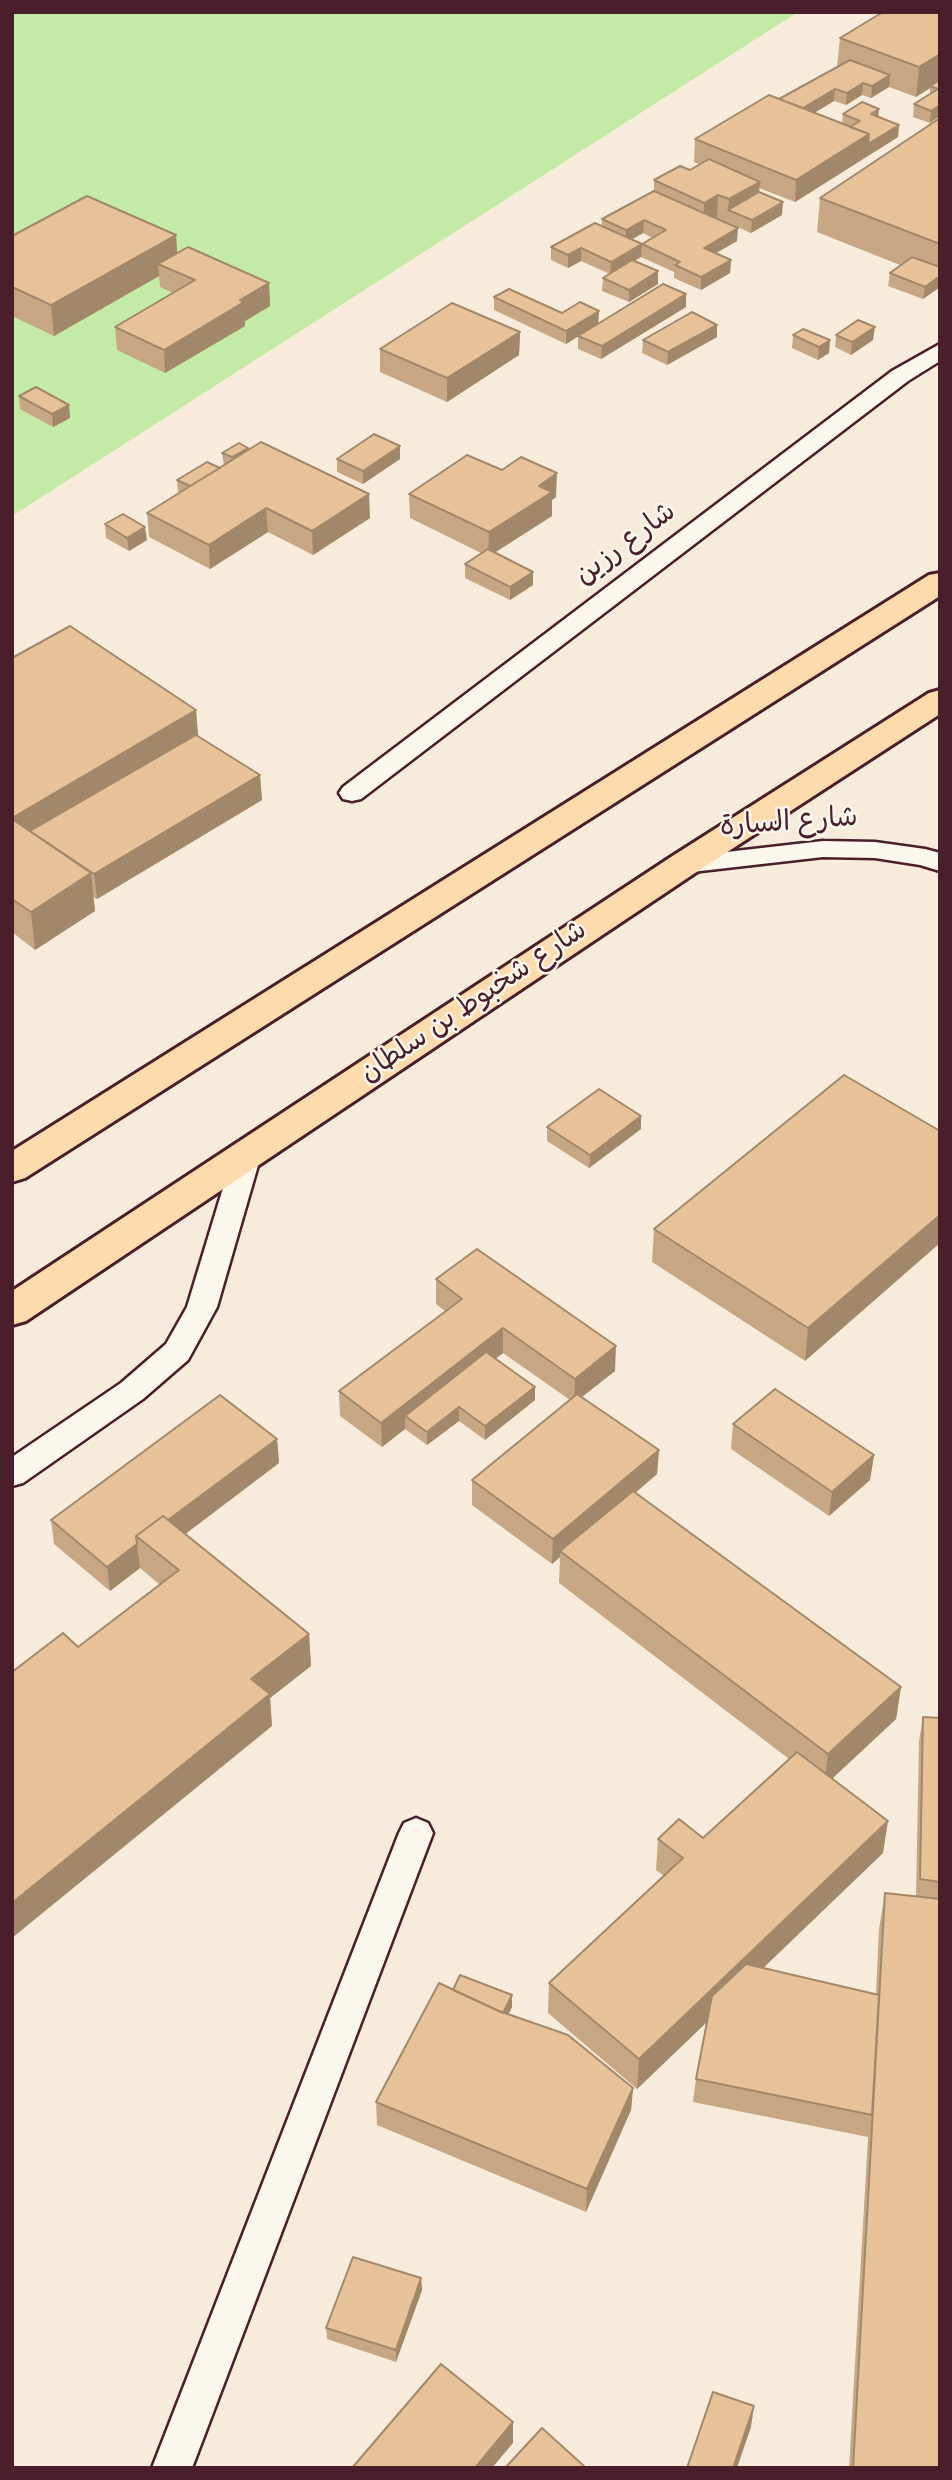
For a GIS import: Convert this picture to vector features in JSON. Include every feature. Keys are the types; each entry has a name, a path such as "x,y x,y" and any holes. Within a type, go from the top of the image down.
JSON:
{"main road":[{"path":"12,1169 940,582"},
{"name":"شارع شخبوط بن سلطان","path":"12,1311 683,865 940,700"}],"lane":[{"name":"شارع رزين","path":"352,793 900,376 940,351"},
{"name":"شارع السارة","path":"683,865 824,849 875,850 925,857 940,863"},
{"path":"12,1474 132,1391 177,1352 202,1307 247,1155"},
{"path":"172,2468 416,1833"}],"green space":[{"path":"12,12 798,12 12,516"}],"building":[{"path":"883,12 940,12 940,54 919,67 840,38"},
{"path":"850,60 890,75 872,86 863,83 847,93 835,89 803,108 779,99"},
{"path":"940,80 940,105 931,111 914,104 938,89 930,86"},
{"path":"769,95 869,134 796,180 695,139"},
{"path":"862,102 879,109 871,114 899,125 868,144 869,134 850,127 860,121 843,114"},
{"path":"940,118 940,244 820,198"},
{"path":"709,159 760,182 729,199 718,195 704,203 654,180 680,166 690,170"},
{"path":"654,191 738,228 704,248 731,260 701,277 675,265 680,262 642,244 666,230 644,220 626,230 602,219"},
{"path":"759,192 783,202 752,220 728,210"},
{"path":"87,196 176,235 51,305 12,287 12,236"},
{"path":"595,223 642,244 611,262 581,248 568,255 551,247"},
{"path":"188,247 269,283 240,300 244,302 164,350 115,327 195,280 158,264"},
{"path":"912,257 940,267 940,276 925,287 890,273"},
{"path":"632,260 658,271 629,290 603,278"},
{"path":"663,284 686,294 602,346 578,336"},
{"path":"509,289 562,313 580,302 599,311 566,331 494,297"},
{"path":"452,303 520,332 447,378 380,349"},
{"path":"692,312 717,325 668,352 643,340"},
{"path":"858,320 875,327 852,342 836,335"},
{"path":"803,329 830,340 819,347 793,335"},
{"path":"36,387 69,405 52,414 19,396"},
{"path":"374,434 400,446 363,471 337,459"},
{"path":"261,442 369,494 312,531 266,508 209,545 147,513"},
{"path":"239,443 248,448 232,457 222,453"},
{"path":"467,455 502,470 521,457 557,473 539,486 552,492 489,532 409,494"},
{"path":"207,462 220,468 190,486 177,480"},
{"path":"123,514 145,527 127,538 105,524"},
{"path":"488,549 533,572 510,587 465,564"},
{"path":"70,626 196,710 12,818 12,658"},
{"path":"196,735 260,775 94,874 30,831"},
{"path":"12,819 91,873 31,912 12,899"},
{"path":"844,1075 940,1131 940,1215 808,1328 654,1229"},
{"path":"599,1089 641,1116 590,1155 547,1127"},
{"path":"477,1249 616,1346 575,1379 503,1328 381,1423 339,1391 462,1299 436,1279"},
{"path":"486,1352 535,1387 485,1426 459,1407 427,1432 405,1416"},
{"path":"775,1389 874,1455 832,1492 733,1424"},
{"path":"577,1394 659,1450 553,1539 472,1480"},
{"path":"220,1395 277,1439 168,1520 163,1516 136,1536 137,1544 107,1567 51,1520"},
{"path":"633,1491 901,1687 828,1754 560,1551"},
{"path":"163,1516 309,1634 251,1679 270,1694 12,1903 12,1672 63,1633 78,1647 179,1570 136,1536"},
{"path":"923,1717 940,1718 940,1882 920,1879"},
{"path":"797,1752 888,1821 639,2059 549,1983 683,1858 658,1839 679,1819 703,1838"},
{"path":"885,1893 940,1899 940,2468 853,2468"},
{"path":"746,1964 879,1995 872,2115 696,2079 712,1996"},
{"path":"460,1975 512,1995 503,2013 453,1990"},
{"path":"439,1983 499,2011 568,2035 633,2088 587,2189 376,2102"},
{"path":"353,2257 421,2278 396,2350 326,2328"},
{"path":"441,2364 513,2422 475,2468 352,2468"},
{"path":"713,2392 754,2406 733,2468 687,2468"},
{"path":"542,2428 584,2466 583,2468 505,2468"}]}
